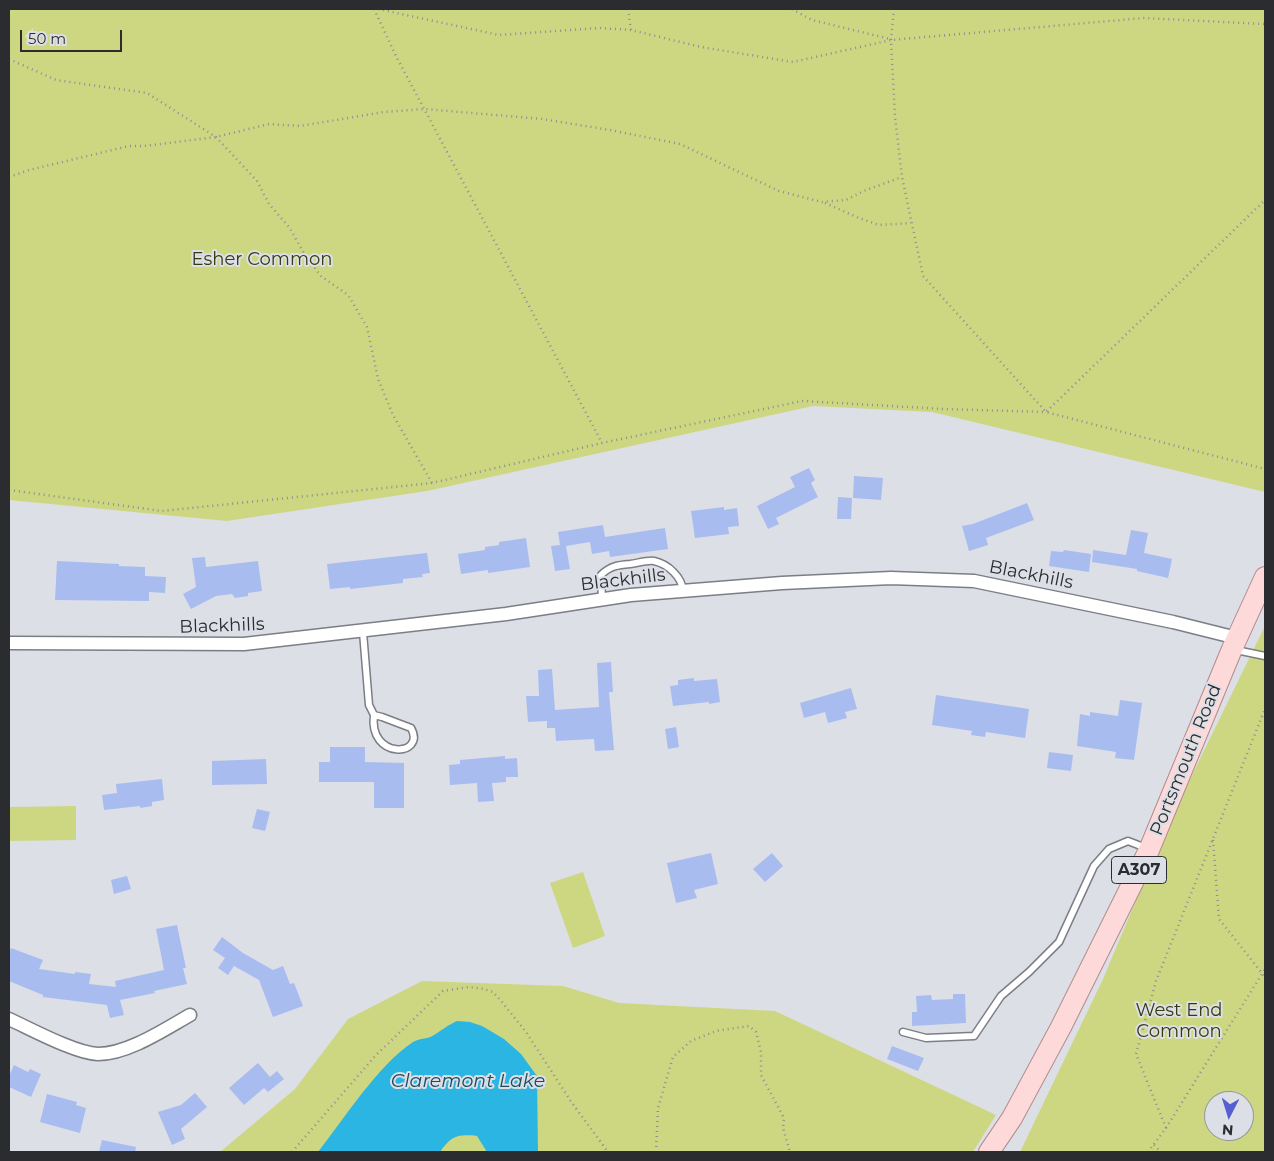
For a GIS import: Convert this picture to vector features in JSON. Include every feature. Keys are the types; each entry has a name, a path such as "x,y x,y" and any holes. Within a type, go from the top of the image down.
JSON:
{"main road":[{"name":"Portsmouth Road","path":"989,1152 1012,1118 1061,1027 1149,850 1234,643 1265,577"}],"street":[{"name":"Blackhills","path":"9,643 244,644 363,632 506,614 631,595 848,579 891,578 974,581 1173,622 1234,643"},
{"path":"9,1019 82,1051 99,1054 118,1051 152,1036 190,1015"}],"lane":[{"path":"602,600 601,575 608,568 652,561 662,564 672,571 683,585 683,591"},
{"path":"363,632 369,705 374,715 372,726 375,735 379,741 391,749 403,750 412,744 414,738 411,728 374,715"},
{"path":"1234,643 1265,656"},
{"path":"903,1032 926,1038 974,1036 1001,996 1029,972 1059,942 1094,866 1109,848 1128,841 1149,850"}],"path":[{"path":"374,9 397,58 602,443"},
{"path":"378,9 499,35 599,28 631,30 701,47 793,62 891,40 1144,18 1265,24"},
{"path":"628,9 631,30"},
{"path":"792,9 812,20 891,40"},
{"path":"894,9 891,40 895,117 902,177 923,276 1046,412"},
{"path":"9,59 56,80 146,93 216,137 257,180 269,204 289,227 305,255 321,276 348,295 367,327 378,379 393,415 432,483"},
{"path":"9,177 29,170 129,146 144,146 216,137 269,124 300,126 384,112 425,110 542,119 680,144 779,191 822,202 879,225 911,223"},
{"path":"822,202 846,200 866,190 902,177"},
{"path":"1046,412 1265,200"},
{"path":"9,490 162,511 432,483 602,443 802,401 943,409 1046,412 1265,469"},
{"path":"1166,1128 1136,1054 1156,981 1265,709"},
{"path":"1213,839 1218,918 1265,977"},
{"path":"1148,1152 1166,1128 1265,970"},
{"path":"292,1152 376,1055 443,991 469,988 493,992 502,1002 526,1032 572,1103 608,1152"},
{"path":"656,1152 658,1108 673,1057 691,1041 716,1030 749,1026 756,1032 761,1074 784,1118 783,1128 790,1152"},
{"path":"1154,1145 1161,1152"}],"green space":[{"name":"Esher Common","path":"9,9 1265,9 1265,492 932,412 813,406 427,491 227,521 9,500"},
{"name":"West End Common","path":"1265,626 1265,1152 1020,1152 1103,979 1168,824"},
{"path":"76,806 76,840 9,841 9,807"},
{"path":"583,872 605,936 573,948 550,883"},
{"path":"422,981 563,986 619,1003 775,1011 996,1115 973,1152 220,1152 295,1089 348,1019"}],"water":[{"name":"Claremont Lake","path":"457,1021 470,1022 482,1026 504,1039 521,1054 537,1076 538,1152 487,1152 477,1136 464,1135 451,1139 440,1152 318,1152 374,1078 387,1064 413,1042 432,1036"}],"building":[{"path":"809,468 815,480 811,483 818,497 776,518 779,524 768,529 757,506 795,487 790,477"},
{"path":"854,476 883,478 881,500 853,498"},
{"path":"838,497 852,498 851,519 837,519"},
{"path":"1027,503 1034,520 986,538 988,545 969,551 962,526 973,524"},
{"path":"724,507 724,510 737,508 739,526 728,527 729,534 695,538 691,511"},
{"path":"603,525 605,537 665,528 668,549 610,557 609,551 592,554 590,542 566,546 570,569 555,571 551,546 560,545 558,532"},
{"path":"1131,530 1148,533 1144,553 1172,559 1168,578 1137,571 1137,569 1092,562 1093,550 1126,555"},
{"path":"526,538 530,567 488,573 488,570 461,574 458,554 485,550 485,547 499,545 499,542"},
{"path":"1064,550 1091,554 1089,572 1049,566 1051,551 1063,552"},
{"path":"427,553 430,573 422,574 423,577 403,579 403,583 350,589 350,587 330,589 327,564"},
{"path":"205,557 206,567 258,561 262,591 248,593 248,596 235,598 232,594 216,596 191,609 183,594 196,587 192,558"},
{"path":"57,561 145,567 145,576 166,577 165,593 149,592 149,601 55,600"},
{"path":"611,662 613,692 609,692 614,750 595,751 594,739 556,741 555,728 547,728 547,721 528,722 526,696 539,696 538,670 552,669 555,710 599,707 597,663"},
{"path":"694,678 694,681 717,679 720,702 673,706 670,686 678,685 678,680"},
{"path":"851,688 857,709 845,712 847,718 828,723 825,712 804,718 800,703"},
{"path":"936,695 1029,709 1025,738 986,732 985,737 971,735 972,731 932,725"},
{"path":"1120,700 1142,703 1134,760 1115,758 1116,752 1077,746 1080,714 1090,716 1090,712 1118,716"},
{"path":"676,727 679,747 668,749 665,729"},
{"path":"330,747 365,747 365,762 404,763 404,808 374,808 374,782 319,782 319,762 330,762"},
{"path":"1049,752 1073,755 1071,771 1047,768"},
{"path":"505,756 505,759 517,758 518,777 506,777 506,782 492,783 494,801 478,802 477,783 450,785 449,765 460,764 460,760"},
{"path":"266,759 267,784 212,785 212,761"},
{"path":"162,779 164,800 152,802 152,806 140,808 140,806 104,810 102,795 117,793 116,784"},
{"path":"257,809 270,812 265,831 252,828"},
{"path":"711,853 718,884 694,890 697,898 676,903 667,863"},
{"path":"772,853 783,866 765,882 753,869"},
{"path":"127,876 131,889 114,894 111,880"},
{"path":"177,925 186,968 183,968 187,984 120,1000 124,1015 110,1018 107,1005 43,997 43,995 9,981 9,953 11,948 43,960 39,969 75,974 75,972 91,974 89,984 116,987 115,981 164,970 156,929"},
{"path":"222,937 243,953 273,970 283,966 290,984 294,983 303,1006 273,1017 259,980 234,966 228,975 218,968 225,958 213,950"},
{"path":"953,994 965,994 966,1023 912,1026 912,1012 917,1012 916,996 931,995 932,1000 953,999"},
{"path":"892,1046 924,1058 918,1071 887,1059"},
{"path":"258,1063 270,1077 277,1071 284,1079 268,1092 264,1088 244,1105 229,1088"},
{"path":"14,1065 28,1072 30,1069 41,1074 31,1097 9,1087 9,1076"},
{"path":"195,1093 207,1107 181,1129 185,1139 172,1145 158,1112 181,1105"},
{"path":"47,1094 77,1102 76,1105 86,1108 80,1133 40,1122"},
{"path":"102,1140 136,1147 135,1152 99,1152"}]}
